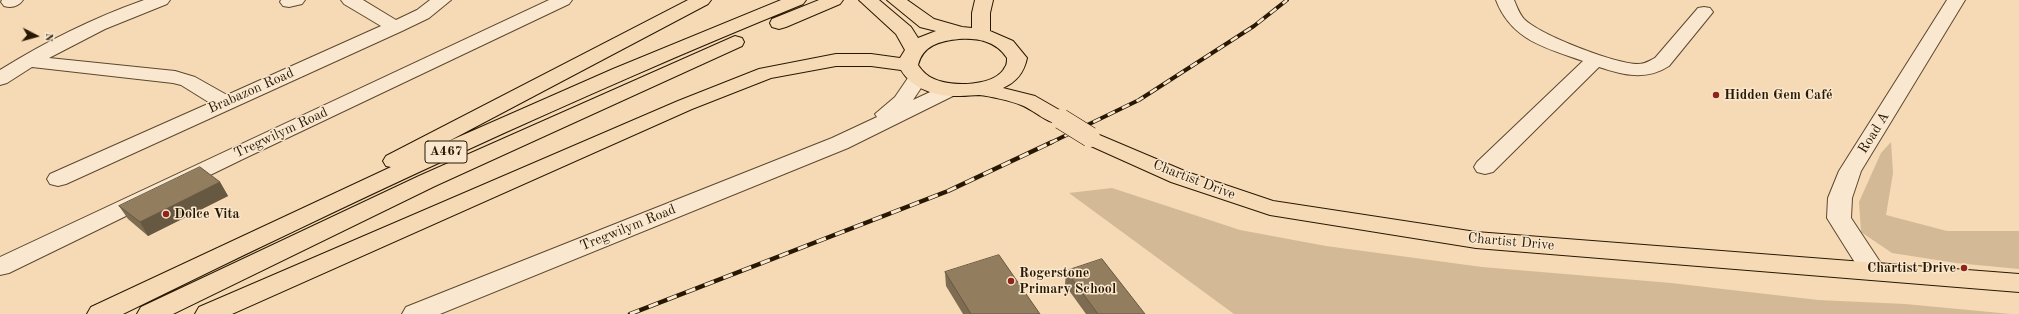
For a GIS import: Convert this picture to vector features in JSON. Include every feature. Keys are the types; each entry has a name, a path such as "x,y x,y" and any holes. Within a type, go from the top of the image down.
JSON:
{"main road":[{"path":"89,314 301,209 702,0"},
{"name":"A467","path":"100,314 534,112 797,0"},
{"name":"A467","path":"150,314 434,177 688,62 834,0"},
{"path":"896,0 927,23 959,33"},
{"path":"981,34 981,13 984,0"},
{"path":"869,1 904,31 913,64"},
{"path":"913,64 925,41 948,34 981,34 1002,41 1012,48 1017,58 1014,71 1028,100"},
{"name":"Chartist Drive","path":"208,314 677,108 766,73 836,60 871,60 913,64 933,87 950,90 978,89 1028,100 1090,137 1179,177 1270,208 1476,240 2019,283"},
{"name":"Chartist Drive","path":"978,89 1000,82 1014,71"}],"street":[{"path":"0,78 26,61 84,31 161,0"},
{"path":"350,0 395,27"},
{"name":"Brabazon Road","path":"58,179 423,14 442,0"},
{"name":"Tregwilym Road","path":"0,268 242,151 563,0"},
{"name":"Road A","path":"1873,271 1839,218 1840,198 1850,171 1953,1"},
{"path":"1506,4 1518,23 1533,34 1619,67 1641,70 1654,69 1662,62 1704,12"},
{"path":"1485,167 1596,59"},
{"path":"26,61 175,77 188,81 224,103"},
{"name":"Tregwilym Road","path":"840,143 880,118 902,101 913,64"},
{"name":"Tregwilym Road","path":"415,314 840,143 950,90"}],"shaded area":[{"path":"1891,142 1893,173 1886,215 1947,231 2019,231 2019,269 1956,263 1892,253 1861,232 1859,202 1881,153"},
{"path":"1112,188 1240,230 1326,246 1482,267 1671,283 1818,300 1905,304 2011,314 1234,314 1069,193"}],"building":[{"path":"200,167 220,182 140,222 119,206"},
{"name":"Rogerstone Primary School","path":"999,255 1040,314 971,314 945,272"},
{"path":"1102,259 1145,314 1098,314 1066,271"}],"railway":[{"path":"1050,143 1139,100 1254,26 1287,0"},
{"path":"630,314 948,191 1052,142"}],"place":[{"name":"Hidden Gem Café","path":"1716,95"},
{"name":"Dolce Vita","path":"166,214"},
{"name":"Chartist Drive","path":"1964,268"},
{"name":"Rogerstone Primary School","path":"1011,281"}]}
